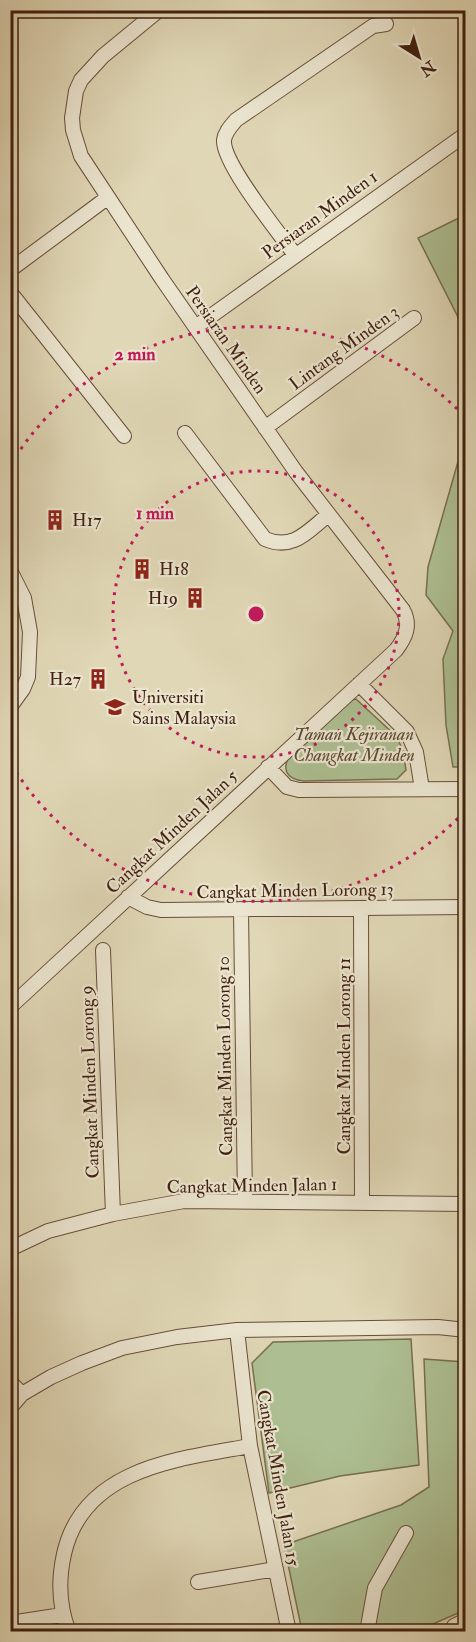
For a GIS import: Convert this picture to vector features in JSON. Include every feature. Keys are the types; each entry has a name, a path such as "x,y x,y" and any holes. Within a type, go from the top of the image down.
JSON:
{"street":[{"name":"Persiaran Minden","path":"159,10 90,69 76,91 72,118 76,144 87,169 265,428 328,515 403,610 407,620 402,643 359,684"},
{"path":"295,255 229,160 224,139 228,129 236,120 374,26 386,24"},
{"name":"Persiaran Minden 1","path":"197,326 465,134"},
{"path":"10,270 107,198"},
{"path":"10,292 124,436"},
{"name":"Lintang Minden 3","path":"265,428 414,318"},
{"path":"185,433 265,539 280,544 293,542 328,515"},
{"path":"10,570 24,598 30,632 28,677 23,689 10,707"},
{"path":"359,684 407,732 416,752 422,789"},
{"name":"Cangkat Minden Jalan 5","path":"10,1007 359,684"},
{"path":"268,767 288,786 299,790 465,789"},
{"name":"Cangkat Minden Lorong 13","path":"128,897 147,907 161,910 465,907"},
{"name":"Cangkat Minden Lorong 11","path":"361,909 362,1202"},
{"name":"Cangkat Minden Lorong 10","path":"241,911 245,1201"},
{"name":"Cangkat Minden Lorong 9","path":"103,950 113,1214"},
{"name":"Cangkat Minden Jalan 1","path":"10,1249 48,1231 113,1214 184,1201 465,1204"},
{"path":"10,1408 22,1394 51,1377 122,1348 177,1337 237,1330 438,1327 465,1330"},
{"name":"Cangkat Minden Jalan 15","path":"237,1330 250,1446 289,1632"},
{"path":"10,1382 22,1394"},
{"path":"69,1632 62,1615 61,1566 66,1545 84,1510 113,1484 154,1466 250,1446"},
{"path":"367,1632 375,1588 406,1533"},
{"path":"198,1582 276,1569"},
{"path":"10,1623 62,1615"},
{"path":"452,1632 454,1626 465,1620"}],"green space":[{"path":"465,215 465,331 418,238"},
{"path":"465,437 466,767 453,767 446,725 443,659 453,631 426,595 428,567"},
{"name":"Taman Kejiranan Changkat Minden","path":"356,699 397,737 403,751 406,770 397,779 304,781 291,777 286,770 289,757 351,700"},
{"path":"411,1339 419,1465 340,1476 269,1493 252,1363 273,1342"},
{"path":"424,1359 465,1362 465,1610 417,1631 302,1631 284,1545 401,1505 429,1487"}],"place":[{"name":"H17","path":"55,520"},
{"name":"H18","path":"142,569"},
{"name":"H19","path":"195,598"},
{"name":"H27","path":"98,679"},
{"name":"Universiti Sains Malaysia","path":"115,707"}]}
